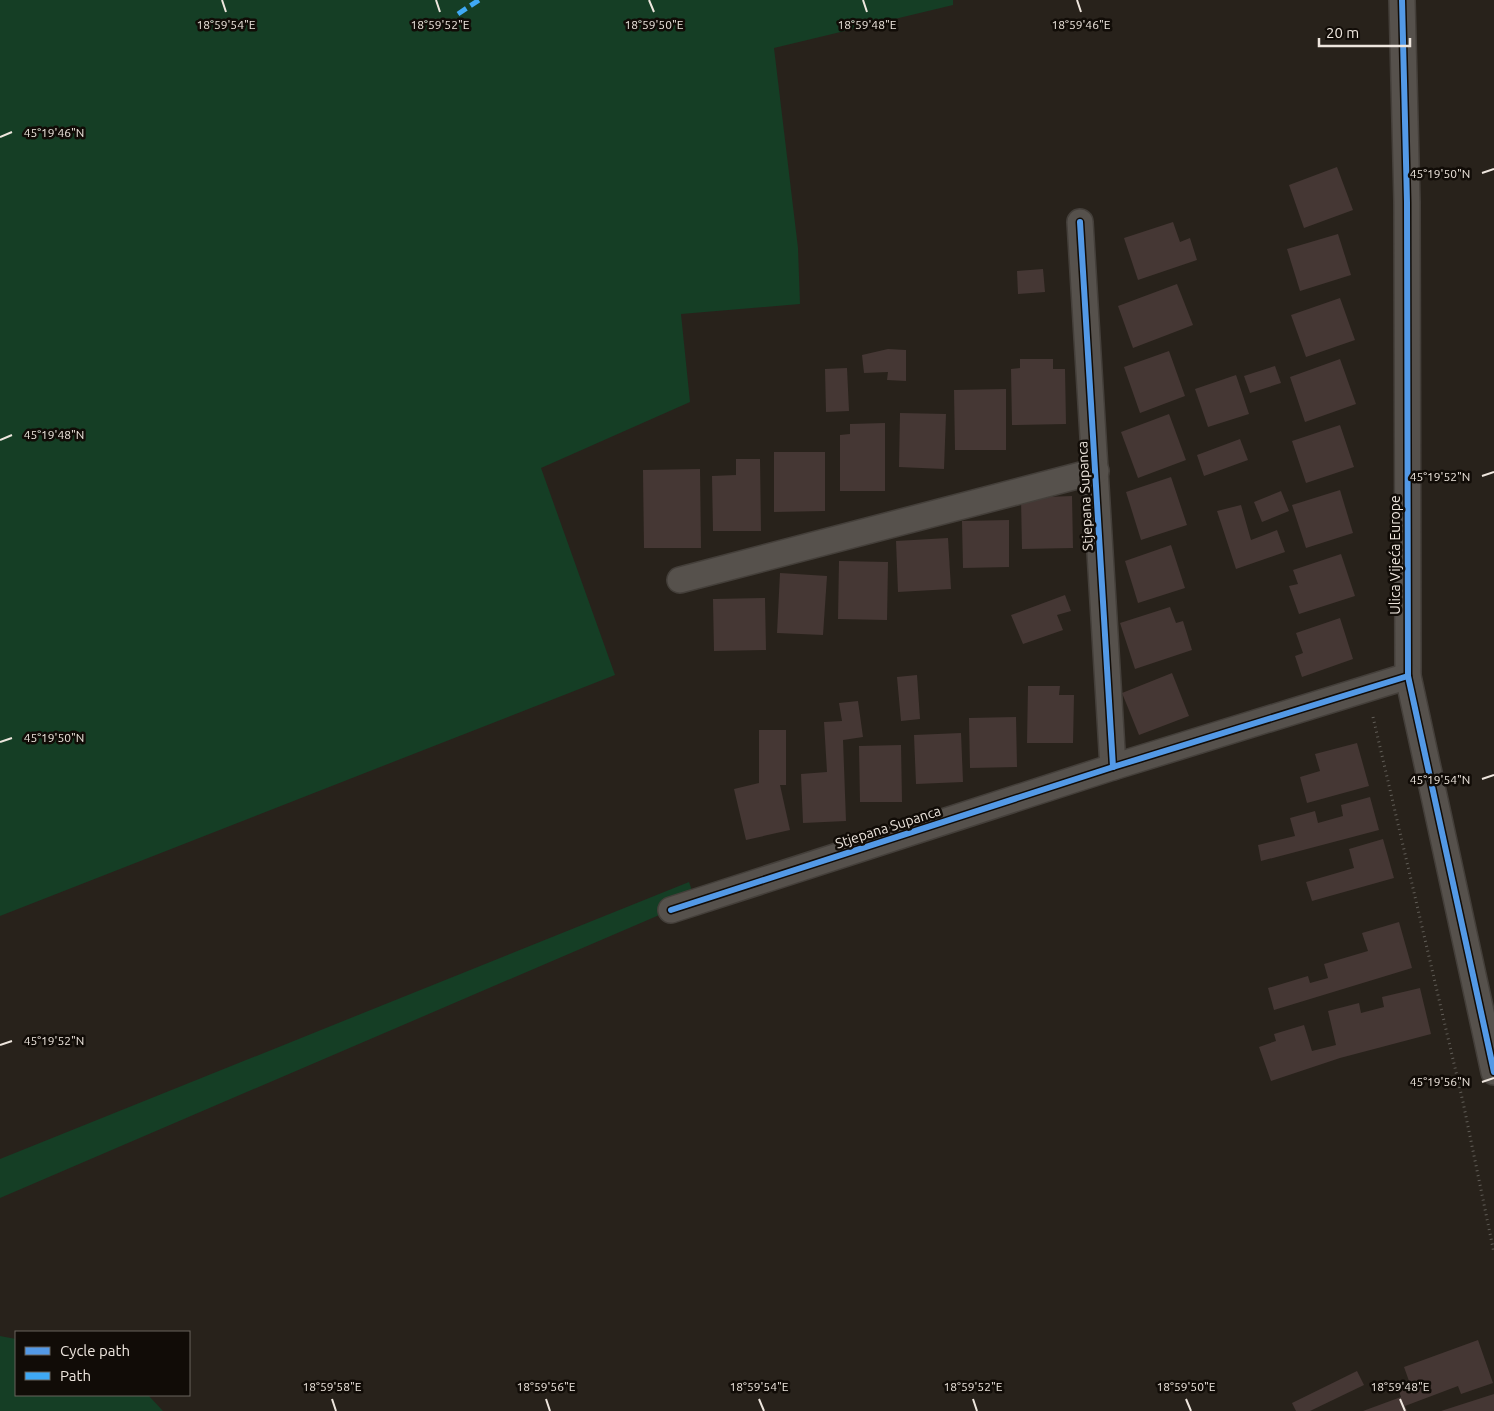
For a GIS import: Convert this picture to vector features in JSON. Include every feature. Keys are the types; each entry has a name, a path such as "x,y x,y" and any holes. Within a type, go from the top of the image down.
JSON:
{"street":[{"name":"Ulica Vijeća Europe","path":"1402,0 1407,202 1408,676 1494,1072"},
{"name":"Stjepana Supanca","path":"1080,222 1113,768"},
{"name":"Stjepana Supanca","path":"680,580 1096,471"},
{"name":"Stjepana Supanca","path":"671,910 1113,768 1408,676"}],"path":[{"path":"1367,688 1463,1102 1494,1253"}],"green space":[{"path":"0,0 953,0 953,5 774,48 798,248 800,304 681,314 690,402 541,468 615,675 0,916"},
{"path":"689,882 696,902 671,910 0,1198 0,1159"},
{"path":"0,1336 15,1339 15,1396 149,1396 163,1411 0,1411"}],"building":[{"path":"1337,167 1353,210 1304,228 1289,185"},
{"path":"1173,222 1180,242 1190,238 1197,260 1138,280 1124,238"},
{"path":"1338,234 1351,275 1300,291 1287,249"},
{"path":"1043,269 1045,292 1018,294 1017,271"},
{"path":"1177,284 1193,325 1133,348 1118,306"},
{"path":"1340,298 1355,340 1306,357 1291,315"},
{"path":"888,349 906,350 906,381 887,380 888,372 864,373 862,355"},
{"path":"1169,351 1185,396 1140,413 1124,367"},
{"path":"1020,359 1053,359 1053,369 1065,369 1066,424 1012,425 1011,369 1020,368"},
{"path":"1340,359 1356,404 1305,422 1290,377"},
{"path":"1275,366 1281,383 1250,393 1244,376"},
{"path":"847,368 849,411 826,412 825,369"},
{"path":"1236,375 1249,414 1208,427 1195,389"},
{"path":"1006,389 1006,450 955,450 954,390"},
{"path":"900,413 946,414 944,469 899,467"},
{"path":"1169,414 1186,460 1138,478 1121,432"},
{"path":"885,423 885,491 840,491 840,435 850,434 850,424"},
{"path":"1340,425 1354,467 1306,483 1292,441"},
{"path":"1240,439 1248,460 1204,476 1197,455"},
{"path":"774,452 825,452 825,511 774,512"},
{"path":"736,459 760,459 761,531 713,531 712,476 736,475"},
{"path":"700,469 701,548 644,548 643,470"},
{"path":"1171,477 1187,525 1141,540 1126,492"},
{"path":"1340,490 1353,533 1306,548 1292,505"},
{"path":"1281,491 1289,511 1262,522 1254,502"},
{"path":"1072,496 1073,548 1022,549 1021,498"},
{"path":"1241,505 1251,540 1277,530 1285,552 1236,569 1217,511"},
{"path":"1009,520 1009,567 963,568 962,521"},
{"path":"948,538 951,589 898,592 896,541"},
{"path":"1171,545 1185,588 1138,603 1125,561"},
{"path":"1341,554 1355,596 1299,614 1289,586 1298,584 1293,570"},
{"path":"839,561 888,562 887,620 838,619"},
{"path":"780,573 827,576 823,635 777,633"},
{"path":"1065,595 1071,611 1057,615 1063,630 1023,644 1011,615"},
{"path":"765,598 766,650 714,651 713,599"},
{"path":"1170,607 1176,623 1183,621 1192,650 1135,669 1120,623"},
{"path":"1340,618 1353,659 1302,677 1295,656 1303,653 1296,633"},
{"path":"1172,673 1189,716 1139,735 1122,693"},
{"path":"917,675 920,719 901,721 897,677"},
{"path":"1028,686 1060,686 1059,695 1074,695 1073,743 1027,743"},
{"path":"858,701 863,737 843,740 846,821 803,823 801,774 827,772 824,722 842,721 839,703"},
{"path":"1016,717 1017,767 970,768 969,718"},
{"path":"759,730 786,730 786,785 780,785 790,830 746,840 734,789 759,783"},
{"path":"961,733 963,782 916,784 914,735"},
{"path":"1357,743 1369,786 1307,803 1300,777 1320,771 1315,754"},
{"path":"901,745 902,802 860,802 859,746"},
{"path":"1370,797 1379,830 1261,861 1258,845 1295,836 1290,818 1315,811 1318,823 1343,816 1341,805"},
{"path":"1383,839 1394,878 1312,901 1306,882 1354,868 1349,849"},
{"path":"1399,922 1412,968 1274,1010 1268,988 1308,976 1310,983 1328,978 1324,964 1368,951 1362,933"},
{"path":"1420,988 1431,1034 1340,1058 1271,1081 1259,1047 1276,1041 1274,1034 1304,1025 1312,1051 1336,1045 1328,1011 1359,1003 1361,1013 1384,1007 1382,997"},
{"path":"1478,1340 1493,1383 1461,1394 1458,1386 1405,1406 1407,1411 1363,1411 1401,1397 1397,1385 1409,1381 1404,1367"},
{"path":"1357,1371 1364,1385 1310,1411 1296,1411 1292,1403"},
{"path":"1494,1394 1494,1411 1441,1411"}],"marked path":[{"path":"458,14 479,0"}],"cycle path":[{"path":"1402,0 1407,202 1408,676 1494,1072"},
{"path":"1080,222 1113,767"},
{"path":"671,910 1113,767 1408,676"}]}
